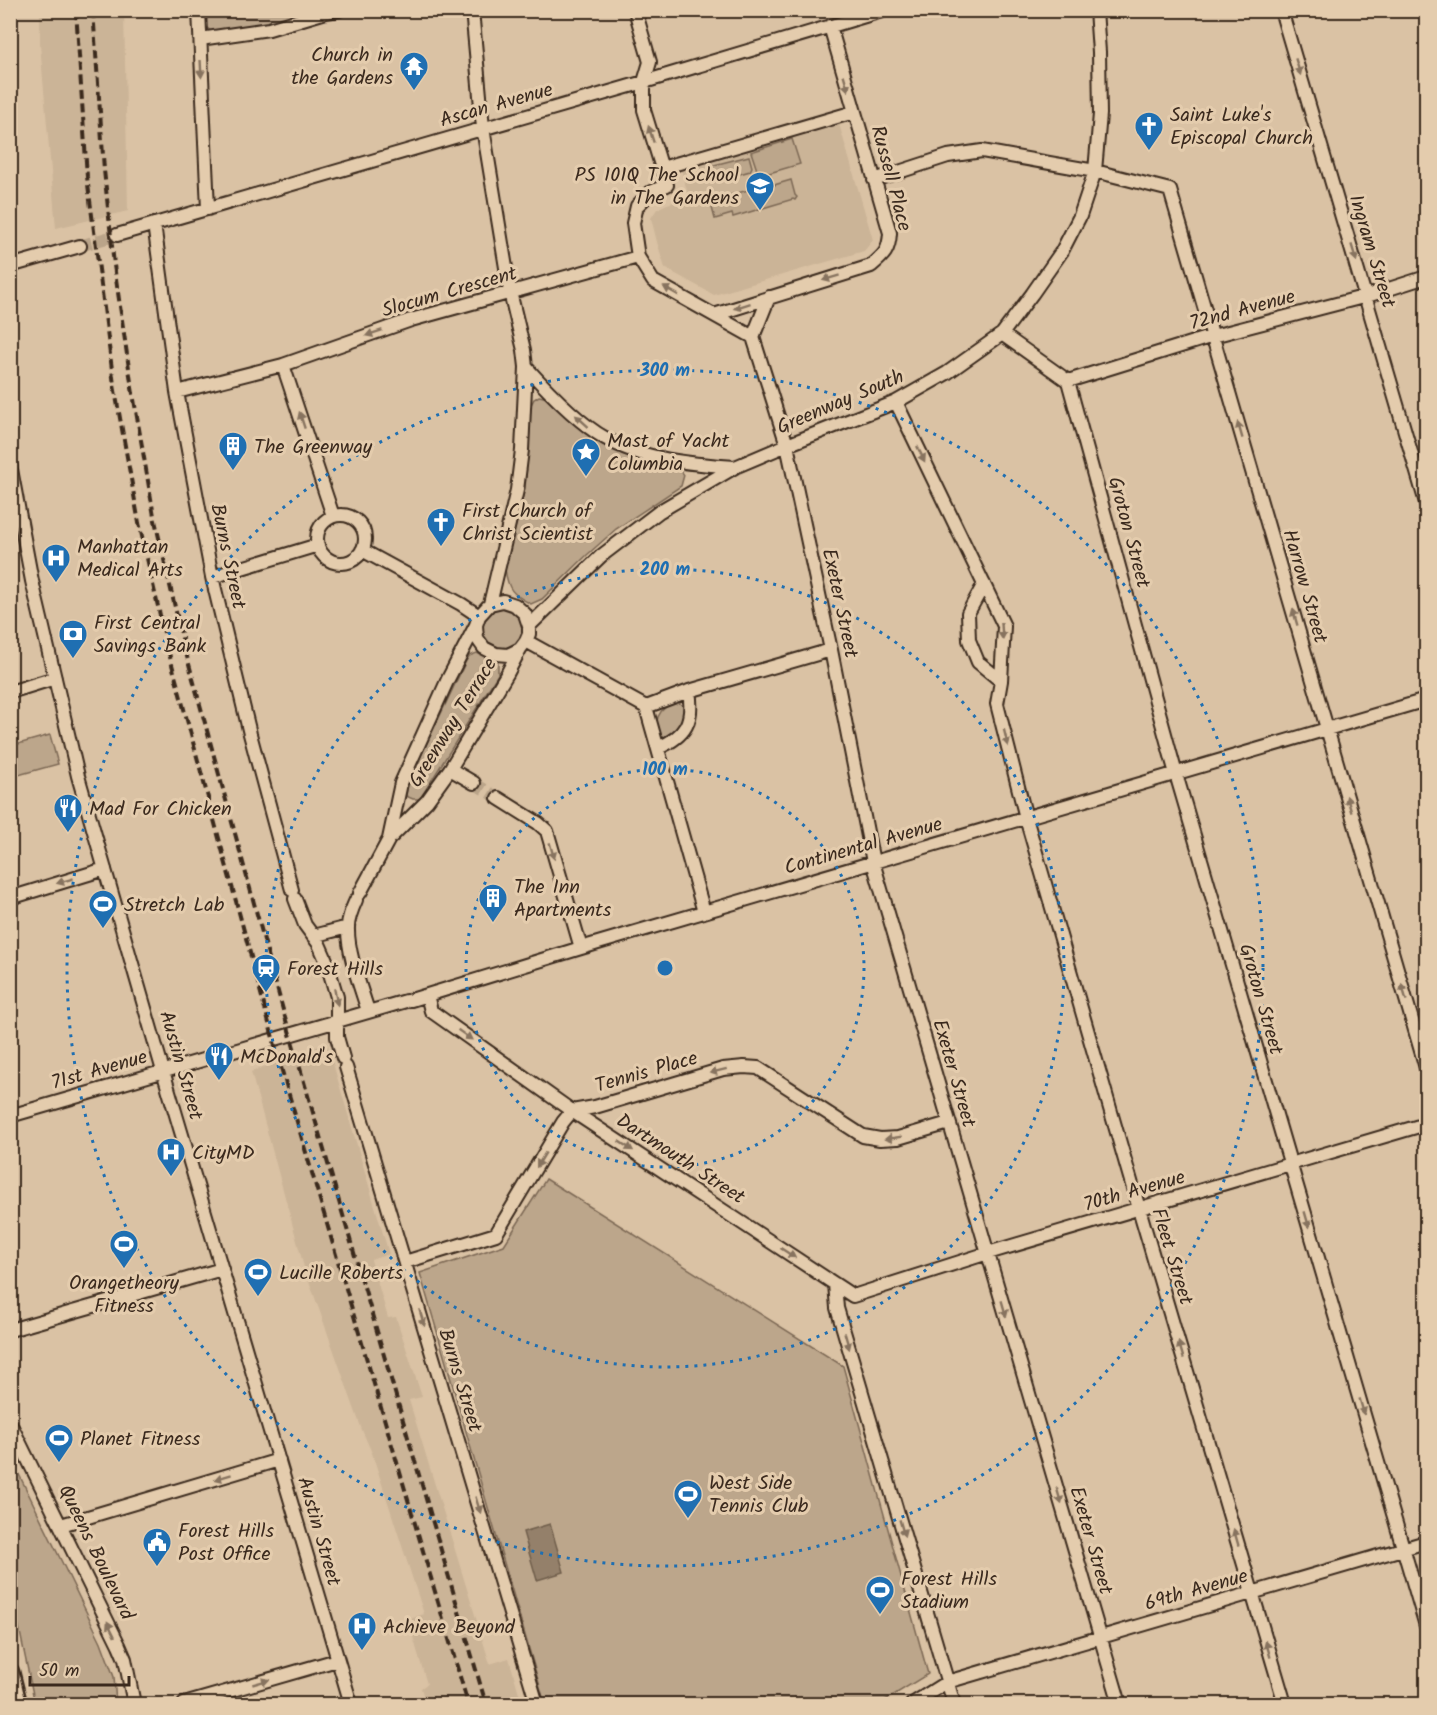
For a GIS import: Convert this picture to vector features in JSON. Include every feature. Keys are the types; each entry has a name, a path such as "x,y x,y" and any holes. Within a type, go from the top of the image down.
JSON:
{"street":[{"path":"199,10 208,209"},
{"path":"200,39 269,29 326,11 339,10"},
{"path":"472,10 483,128 510,292 526,367 522,450 517,490 490,604 477,620 477,638 484,648 496,654 508,655 523,645 529,626 525,614 515,605 502,601 490,604"},
{"path":"635,10 650,62 644,82 644,110 667,185 651,192 637,206 633,223 638,256 653,281 753,337"},
{"name":"Ascan Avenue","path":"117,235 885,10"},
{"name":"Greenway South","path":"529,626 609,549 660,511 735,467 896,402 946,373 1002,334 1062,251 1080,216 1095,171 1100,114 1100,52 1096,10"},
{"name":"Ingram Street","path":"1281,10 1367,296 1426,503"},
{"name":"Russell Place","path":"769,297 870,266 884,255 889,244 890,233 830,26"},
{"path":"662,168 854,112"},
{"path":"874,180 948,156 982,151 1095,171"},
{"name":"Harrow Street","path":"1095,171 1170,190 1426,1068"},
{"name":"Burns Street","path":"154,224 177,392 212,576 247,723 294,895 305,925 322,951 337,997 337,1037 344,1062 537,1704"},
{"path":"10,267 80,246"},
{"name":"Slocum Crescent","path":"177,392 283,365 411,320 638,256"},
{"name":"72nd Avenue","path":"1068,381 1212,336 1367,296 1426,277"},
{"path":"714,315 769,297"},
{"path":"769,297 753,337 787,445"},
{"path":"1002,334 1068,381"},
{"path":"283,365 333,516"},
{"path":"526,367 588,427 615,444 659,458 735,467"},
{"name":"Groton Street","path":"1068,381 1176,774 1426,1626"},
{"name":"Fleet Street","path":"896,402 1004,626 1001,681 997,705 1026,818 1285,1704"},
{"name":"Exeter Street","path":"787,445 873,862 1120,1704"},
{"name":"Austin Street","path":"10,464 32,581 78,776 351,1704"},
{"path":"343,514 360,523 365,541 355,559 344,563 333,561 323,555 317,536 325,520 333,516 343,514"},
{"path":"212,576 318,545"},
{"path":"362,550 460,604 477,620"},
{"path":"984,584 968,613 969,640 978,662 1001,681"},
{"name":"Greenway Terrace","path":"348,927 350,914 389,839 401,783 477,620"},
{"path":"523,645 646,707 831,650"},
{"name":"Greenway Terrace","path":"389,839 427,801 450,769 523,645"},
{"path":"10,692 55,678"},
{"path":"658,748 672,742 682,733 687,724 691,706 689,692"},
{"path":"1327,729 1426,700"},
{"path":"646,707 704,912"},
{"name":"Continental Avenue","path":"368,1011 1327,729"},
{"path":"450,769 474,783"},
{"path":"498,798 538,823 546,831 581,948"},
{"path":"10,898 105,869"},
{"path":"313,936 348,927 349,944 368,1011"},
{"name":"Dartmouth Street","path":"427,995 431,1011 572,1111 853,1296"},
{"name":"71st Avenue","path":"10,1116 368,1011"},
{"name":"Tennis Place","path":"572,1111 595,1107 723,1069 744,1067 758,1068 863,1136 880,1139 898,1138 949,1123"},
{"path":"405,1262 496,1234 563,1122 572,1111"},
{"name":"70th Avenue","path":"853,1296 988,1252 1426,1124"},
{"path":"10,1330 222,1269"},
{"path":"836,1284 837,1308 954,1704"},
{"name":"Queens Boulevard","path":"10,1423 122,1652 134,1704"},
{"path":"61,1525 279,1460"},
{"name":"69th Avenue","path":"912,1704 947,1682 1426,1542"},
{"path":"187,1704 337,1660"},
{"path":"10,1672 18,1704"}],"shaded area":[{"path":"40,11 124,11 128,211 56,228 40,45"},
{"path":"206,11 314,11 276,22 211,31 206,27"},
{"name":"PS 101Q The School in The Gardens","path":"839,124 873,240 864,251 714,295 665,268 651,218 657,209 689,198 681,169"},
{"path":"792,139 800,164 759,176 751,152"},
{"path":"749,156 752,167 750,171 715,181 710,166"},
{"path":"791,180 797,197 795,200 733,217 732,214 715,219 709,203 710,199"},
{"path":"539,396 548,398 567,418 602,443 679,467 684,475 681,486 616,529 542,599 531,604 512,591 505,569 525,488 530,407 534,399"},
{"path":"503,607 518,613 524,628 518,643 503,649 488,643 482,628 488,613"},
{"path":"477,653 498,664 498,674 420,799 406,796 408,783 466,661 469,656"},
{"path":"678,702 684,707 682,723 677,731 664,739 657,728 658,716 666,707"},
{"path":"50,735 58,764 11,777 11,746"},
{"path":"327,1043 389,1254 371,1260 388,1318 396,1317 422,1397 409,1400 490,1664 509,1658 522,1704 426,1704 421,1688 427,1684 408,1620 424,1614 372,1453 304,1267 251,1072"},
{"name":"West Side Tennis Club","path":"546,1179 843,1366 928,1674 879,1704 545,1704 420,1273 504,1245"},
{"path":"11,1458 101,1642 114,1677 116,1704 35,1704 11,1589"},
{"path":"550,1524 564,1572 537,1580 523,1532"}],"tunnel":[{"path":"80,246 117,235"},
{"path":"474,783 498,798"}],"railway":[{"path":"76,10 87,177 114,385 139,523 167,646 280,1064 468,1704"},
{"path":"93,10 104,170 114,265 154,516 183,642 283,1010 486,1704"}],"place":[{"name":"Church in the Gardens","path":"414,92"},
{"name":"Saint Luke's Episcopal Church","path":"1149,152"},
{"name":"PS 101Q The School in The Gardens","path":"760,212"},
{"name":"The Greenway","path":"233,472"},
{"name":"Mast of Yacht Columbia","path":"586,478"},
{"name":"First Church of Christ Scientist","path":"441,548"},
{"name":"Manhattan Medical Arts","path":"56,584"},
{"name":"First Central Savings Bank","path":"73,660"},
{"name":"Mad For Chicken","path":"68,834"},
{"name":"The Inn Apartments","path":"493,924"},
{"name":"Stretch Lab","path":"103,930"},
{"name":"Forest Hills","path":"266,994"},
{"name":"McDonald's","path":"219,1082"},
{"name":"CityMD","path":"171,1178"},
{"name":"Orangetheory Fitness","path":"124,1270"},
{"name":"Lucille Roberts","path":"258,1298"},
{"name":"Planet Fitness","path":"59,1464"},
{"name":"West Side Tennis Club","path":"688,1520"},
{"name":"Forest Hills Post Office","path":"157,1568"},
{"name":"Forest Hills Stadium","path":"880,1616"},
{"name":"Achieve Beyond","path":"362,1652"}]}
